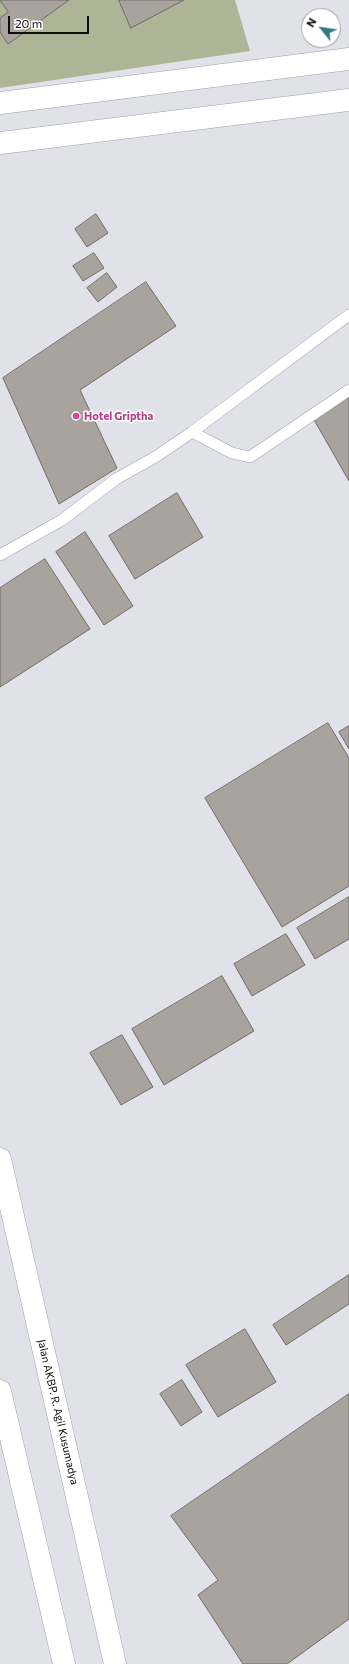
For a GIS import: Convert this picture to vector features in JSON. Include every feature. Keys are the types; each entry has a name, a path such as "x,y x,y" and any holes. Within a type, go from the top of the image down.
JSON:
{"main road":[{"path":"0,103 349,59"},
{"path":"0,143 349,100"},
{"name":"Jalan AKBP. R. Agil Kusumadya","path":"0,1160 115,1664"},
{"path":"0,1391 64,1664"}],"lane":[{"path":"0,555 62,520 116,479 157,456 192,432 349,315"},
{"path":"192,432 232,453 250,457 349,390"}],"green space":[{"path":"0,0 235,0 250,51 0,88"}],"building":[{"path":"0,0 69,0 8,44 0,32 0,18 8,12"},
{"path":"119,0 184,0 131,28"},
{"path":"96,214 108,233 87,247 75,229"},
{"path":"94,253 104,268 83,281 73,266"},
{"path":"107,273 117,287 98,302 87,288"},
{"path":"146,282 176,326 80,390 117,468 59,504 3,378"},
{"path":"349,398 349,481 313,418"},
{"path":"177,493 203,537 135,579 109,536"},
{"path":"85,532 133,606 104,625 56,552"},
{"path":"45,559 90,629 0,687 0,588"},
{"path":"328,723 349,758 349,886 282,927 205,798"},
{"path":"349,726 349,749 339,732"},
{"path":"349,897 349,939 315,959 297,928"},
{"path":"286,934 305,965 252,996 234,964"},
{"path":"222,976 254,1031 164,1085 132,1029"},
{"path":"122,1035 153,1087 121,1105 90,1053"},
{"path":"349,1275 349,1304 286,1345 273,1325"},
{"path":"245,1329 276,1382 218,1417 186,1365"},
{"path":"182,1380 202,1412 181,1426 160,1394"},
{"path":"349,1394 349,1619 287,1664 243,1664 198,1595 218,1580 171,1516"}],"place":[{"name":"Hotel Griptha","path":"76,416"}]}
